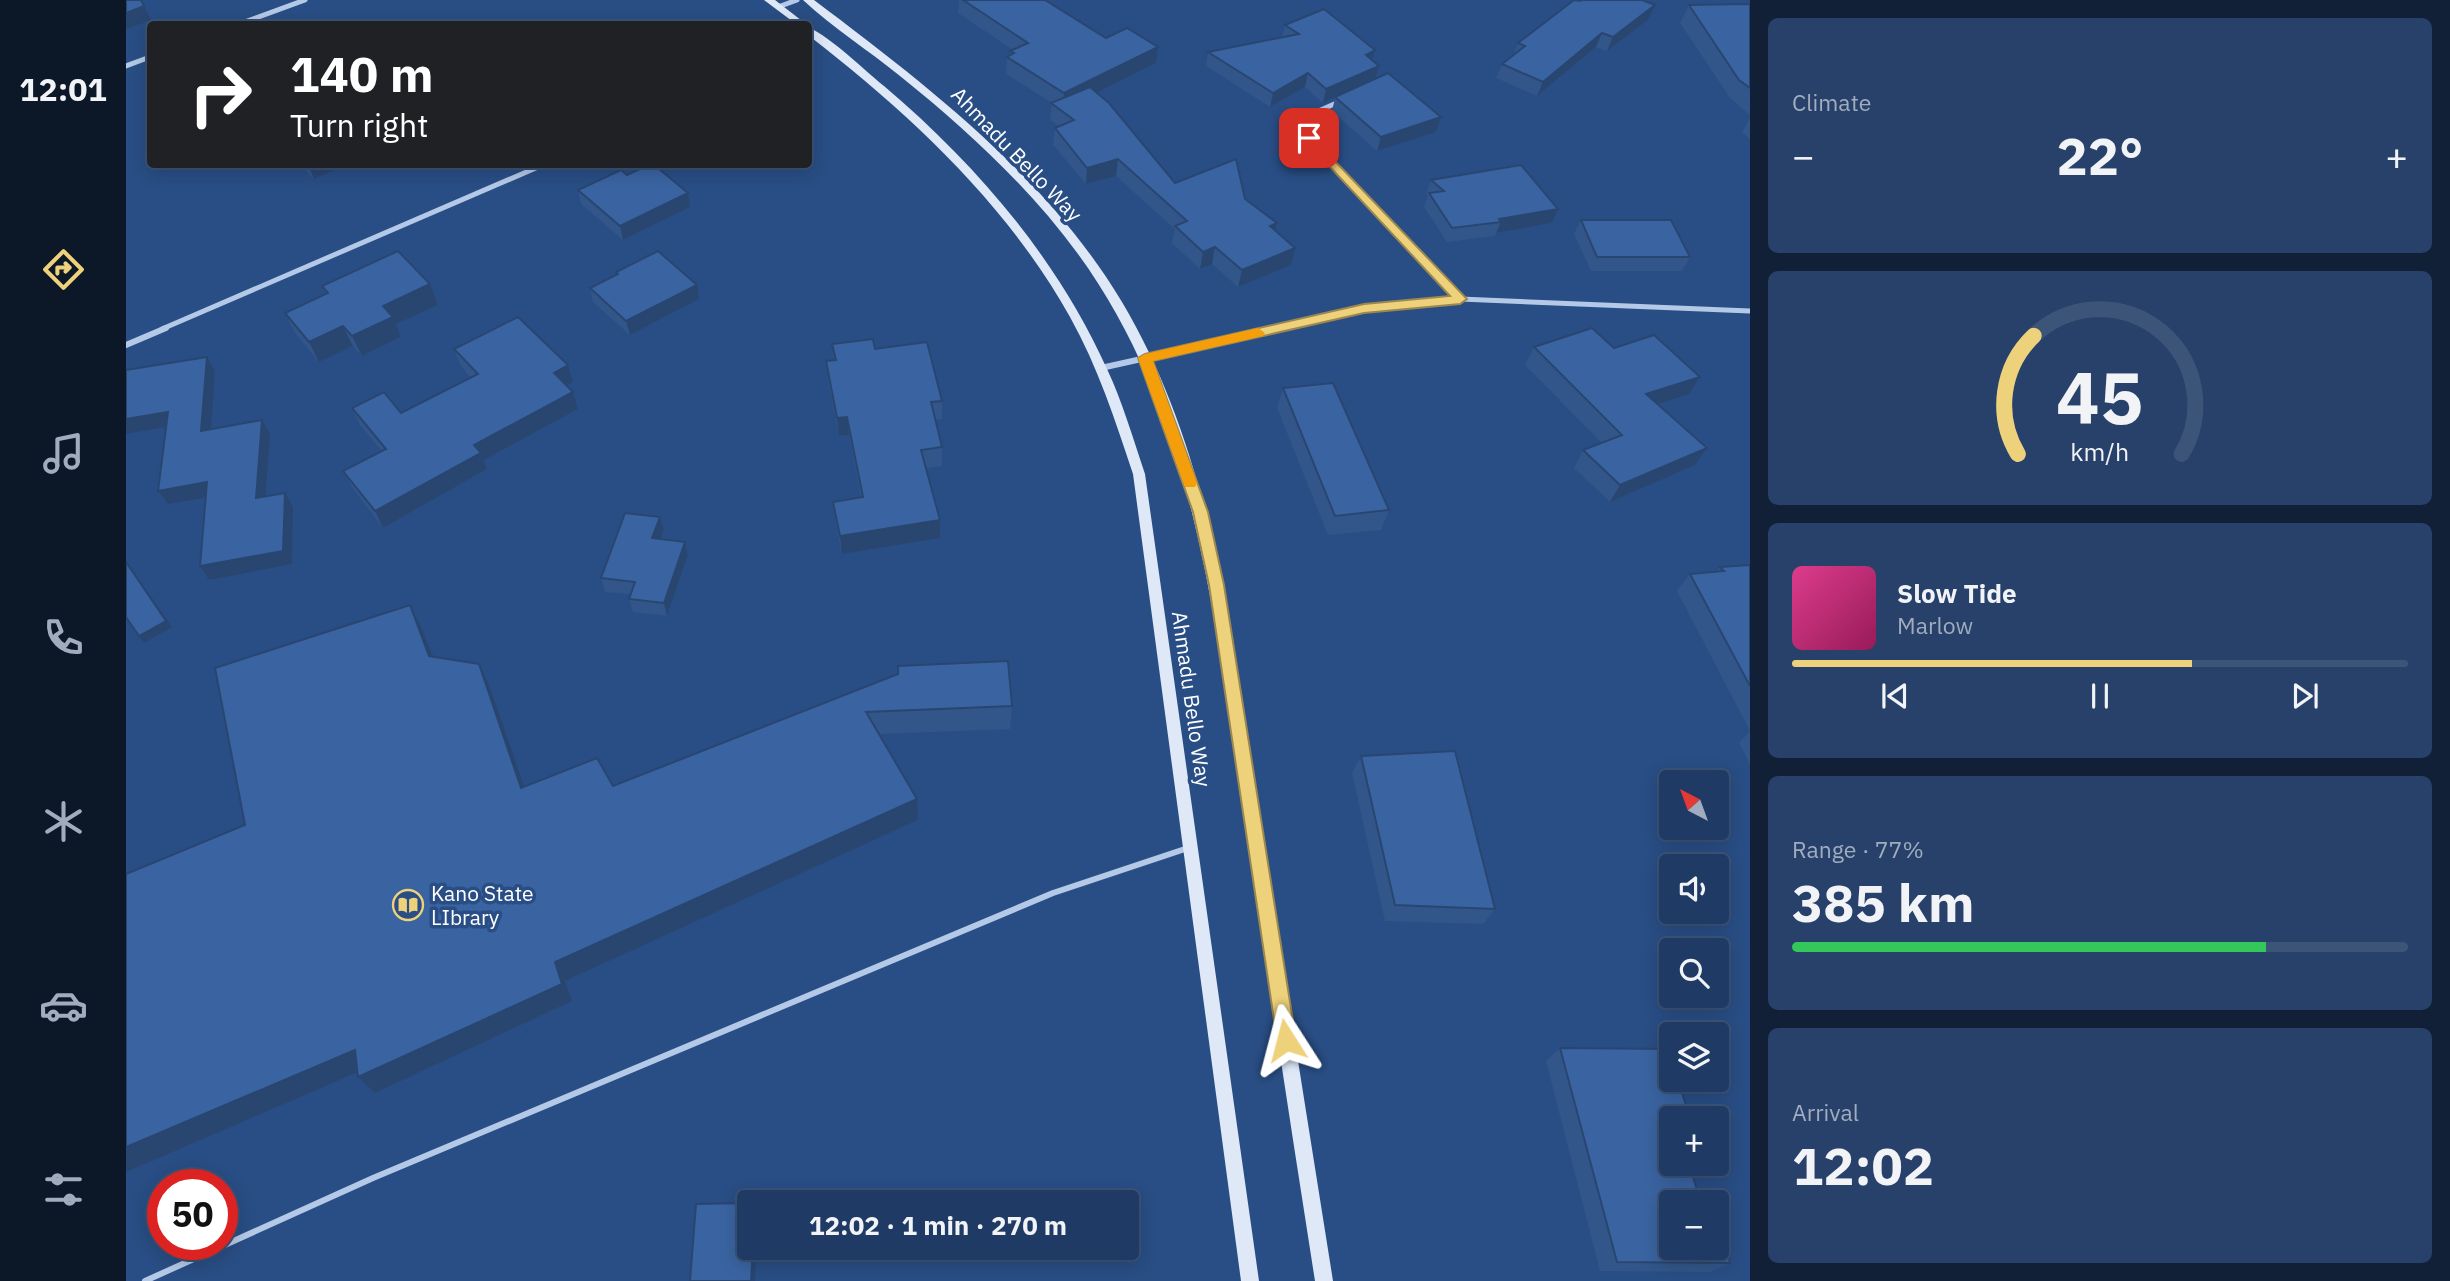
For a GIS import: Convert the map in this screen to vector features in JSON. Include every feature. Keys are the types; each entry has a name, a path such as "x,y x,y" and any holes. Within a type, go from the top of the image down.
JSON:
{"main road":[{"path":"769,0 797,21"},
{"name":"Ahmadu Bello Way","path":"808,0 908,75 1016,177 1069,235 1110,295 1145,358 1200,512 1216,585 1324,1281"},
{"name":"Ahmadu Bello Way","path":"812,33 883,88 975,179 1011,222 1057,286 1101,368 1139,474 1250,1281"}],"street":[{"path":"247,21 305,0"},
{"path":"778,7 797,0"},
{"path":"126,66 147,58"},
{"path":"1350,97 1316,112 1306,124 1309,138 1460,299"},
{"path":"126,345 536,168"},
{"path":"1101,368 1364,309 1460,299 1750,311"}],"lane":[{"path":"145,1281 373,1178 1040,898 1191,847"}],"building":[{"path":"126,0 141,0 144,6 126,13"},
{"path":"963,0 1045,0 1106,38 1127,28 1158,47 1064,93 1007,57 1014,53 1010,51 1028,43"},
{"path":"1574,0 1642,0 1655,5 1613,37 1602,33 1543,82 1502,64 1525,46 1518,43"},
{"path":"1750,4 1750,88 1739,80 1689,5"},
{"path":"1324,9 1375,50 1366,55 1379,66 1326,89 1308,73 1273,93 1208,52 1299,34 1285,25"},
{"path":"1388,73 1441,117 1381,137 1335,97"},
{"path":"1090,87 1109,103 1175,183 1236,159 1245,199 1277,223 1270,226 1295,248 1242,270 1215,247 1203,252 1175,226 1187,221 1118,159 1087,168 1055,128 1074,120 1051,103"},
{"path":"1521,165 1558,209 1499,219 1501,222 1452,228 1429,193 1444,191 1431,180"},
{"path":"642,168 658,168 688,193 620,226 578,190 621,170 627,175"},
{"path":"1581,220 1671,220 1690,257 1597,257"},
{"path":"398,251 430,284 383,306 393,317 352,336 343,326 309,342 285,313 328,293 322,286"},
{"path":"658,251 697,285 626,321 590,288 618,274 616,272"},
{"path":"518,317 568,365 554,373 573,392 474,445 481,453 375,511 343,471 386,449 352,408 384,392 401,413 478,374 454,349"},
{"path":"1592,328 1614,348 1654,335 1700,377 1646,394 1707,448 1620,485 1583,450 1622,435 1534,347"},
{"path":"873,339 875,349 927,342 942,401 931,402 942,447 921,450 940,520 840,536 833,502 863,497 847,417 837,418 826,361 836,360 832,344"},
{"path":"207,357 201,431 262,420 256,498 285,493 283,551 200,566 207,482 158,491 168,412 126,419 126,370"},
{"path":"1333,383 1389,510 1335,516 1283,388"},
{"path":"625,513 660,517 652,538 685,542 664,603 629,599 635,582 601,578"},
{"path":"126,562 166,621 139,636 126,617"},
{"path":"1750,565 1750,686 1690,574 1724,571 1720,567"},
{"name":"Kano State LIbrary","path":"410,605 429,656 479,664 521,788 597,758 613,786 898,674 898,666 1008,661 1012,706 866,712 917,799 555,962 562,984 358,1077 355,1050 126,1147 126,874 245,825 215,668"},
{"path":"1455,751 1495,909 1395,905 1361,756"},
{"path":"1560,1048 1659,1049 1659,1092 1682,1092 1686,1106 1659,1106 1659,1176 1693,1176 1697,1190 1659,1190 1659,1260 1729,1260 1730,1263 1617,1262"},
{"path":"737,1203 737,1260 752,1260 751,1281 690,1281 696,1204"}],"slow traffic":[{"path":"1190,483 1145,358 1258,333"}],"place":[{"name":"Kano State LIbrary","path":"408,905"}],"route":[{"path":"1286,1040 1216,585 1200,512 1145,358 1364,309 1460,299 1309,138"}]}
